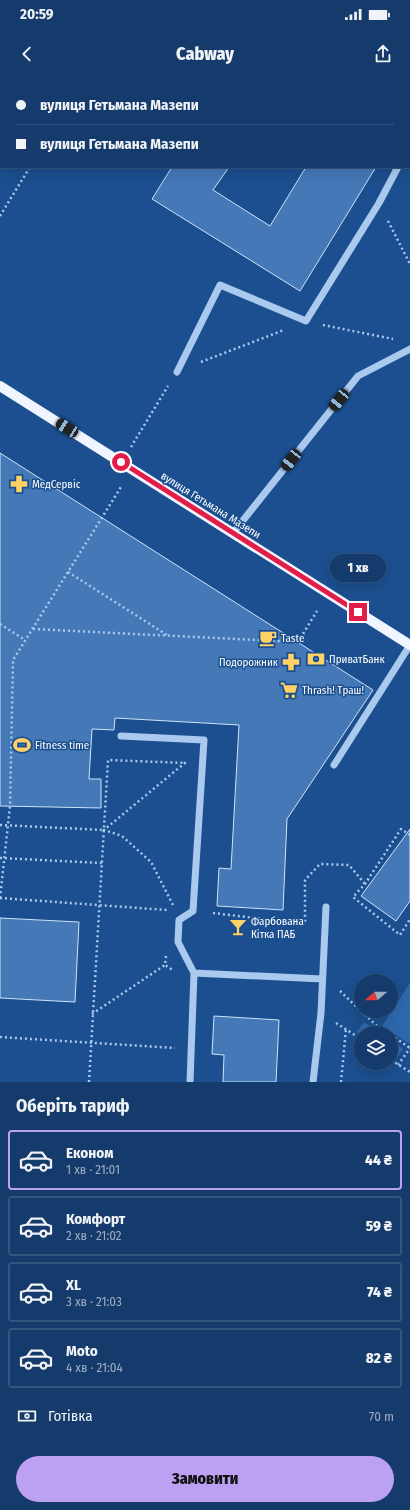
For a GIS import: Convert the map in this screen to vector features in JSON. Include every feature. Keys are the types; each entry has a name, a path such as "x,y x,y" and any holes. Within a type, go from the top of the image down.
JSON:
{"main road":[{"name":"вулиця Гетьмана Мазепи","path":"0,386 410,645"}],"street":[{"path":"178,372 220,285 306,321 379,203 397,168"},
{"path":"234,533 358,376 410,349"},
{"path":"334,765 410,645"},
{"path":"122,736 204,740 193,912 179,920 178,942 194,973 190,1082"},
{"path":"313,1082 320,1012 326,907"},
{"path":"194,973 322,977"}],"path":[{"path":"0,216 29,168"},
{"path":"379,203 410,264"},
{"path":"121,462 178,372 306,321 395,339"},
{"path":"121,487 13,660 10,806 0,898 168,910"},
{"path":"68,572 168,635"},
{"path":"32,629 298,642 317,611"},
{"path":"0,624 25,640"},
{"path":"88,1082 108,760 186,762"},
{"path":"104,830 186,762"},
{"path":"186,762 186,770"},
{"path":"0,825 104,830 122,836 151,862 176,910"},
{"path":"410,835 401,829 365,884 353,897 400,935 410,919"},
{"path":"0,858 102,863"},
{"path":"213,913 306,924 305,880 320,864 349,865 365,884"},
{"path":"165,965 166,950"},
{"path":"92,1014 165,965"},
{"path":"165,965 180,975"},
{"path":"322,977 354,1005"},
{"path":"320,1012 354,1034"},
{"path":"368,1018 377,1026"},
{"path":"341,1082 346,1029"},
{"path":"0,1037 191,1048"},
{"path":"398,1040 410,1048 398,1065 410,1072"}],"shaded area":[{"path":"410,983 410,1044 398,1036 398,1026 382,1026 387,1018 398,1018 398,1001"},
{"path":"364,1022 370,1026 361,1026"},
{"path":"398,1045 403,1049 398,1056"}],"building":[{"path":"171,168 228,168 213,190 270,226 305,168 375,168 300,291 152,199"},
{"path":"0,453 373,690 287,819 283,910 217,906 219,868 231,869 239,725 115,718 114,730 92,729 89,779 101,779 101,808 0,806"},
{"path":"410,829 410,901 396,921 361,896"},
{"path":"0,918 79,922 75,1002 0,998"},
{"path":"214,1016 279,1020 276,1082 223,1082 224,1055 212,1054"}],"place":[{"name":"МедСервіс","path":"19,484"},
{"name":"Taste","path":"268,638"},
{"name":"ПриватБанк","path":"316,659"},
{"name":"Подорожник","path":"291,662"},
{"name":"Thrash! Траш!","path":"289,690"},
{"name":"Fitness time","path":"22,745"},
{"name":"Фарбована Кітка ПАБ","path":"238,927"}],"route":[{"path":"121,462 358,612"}]}
